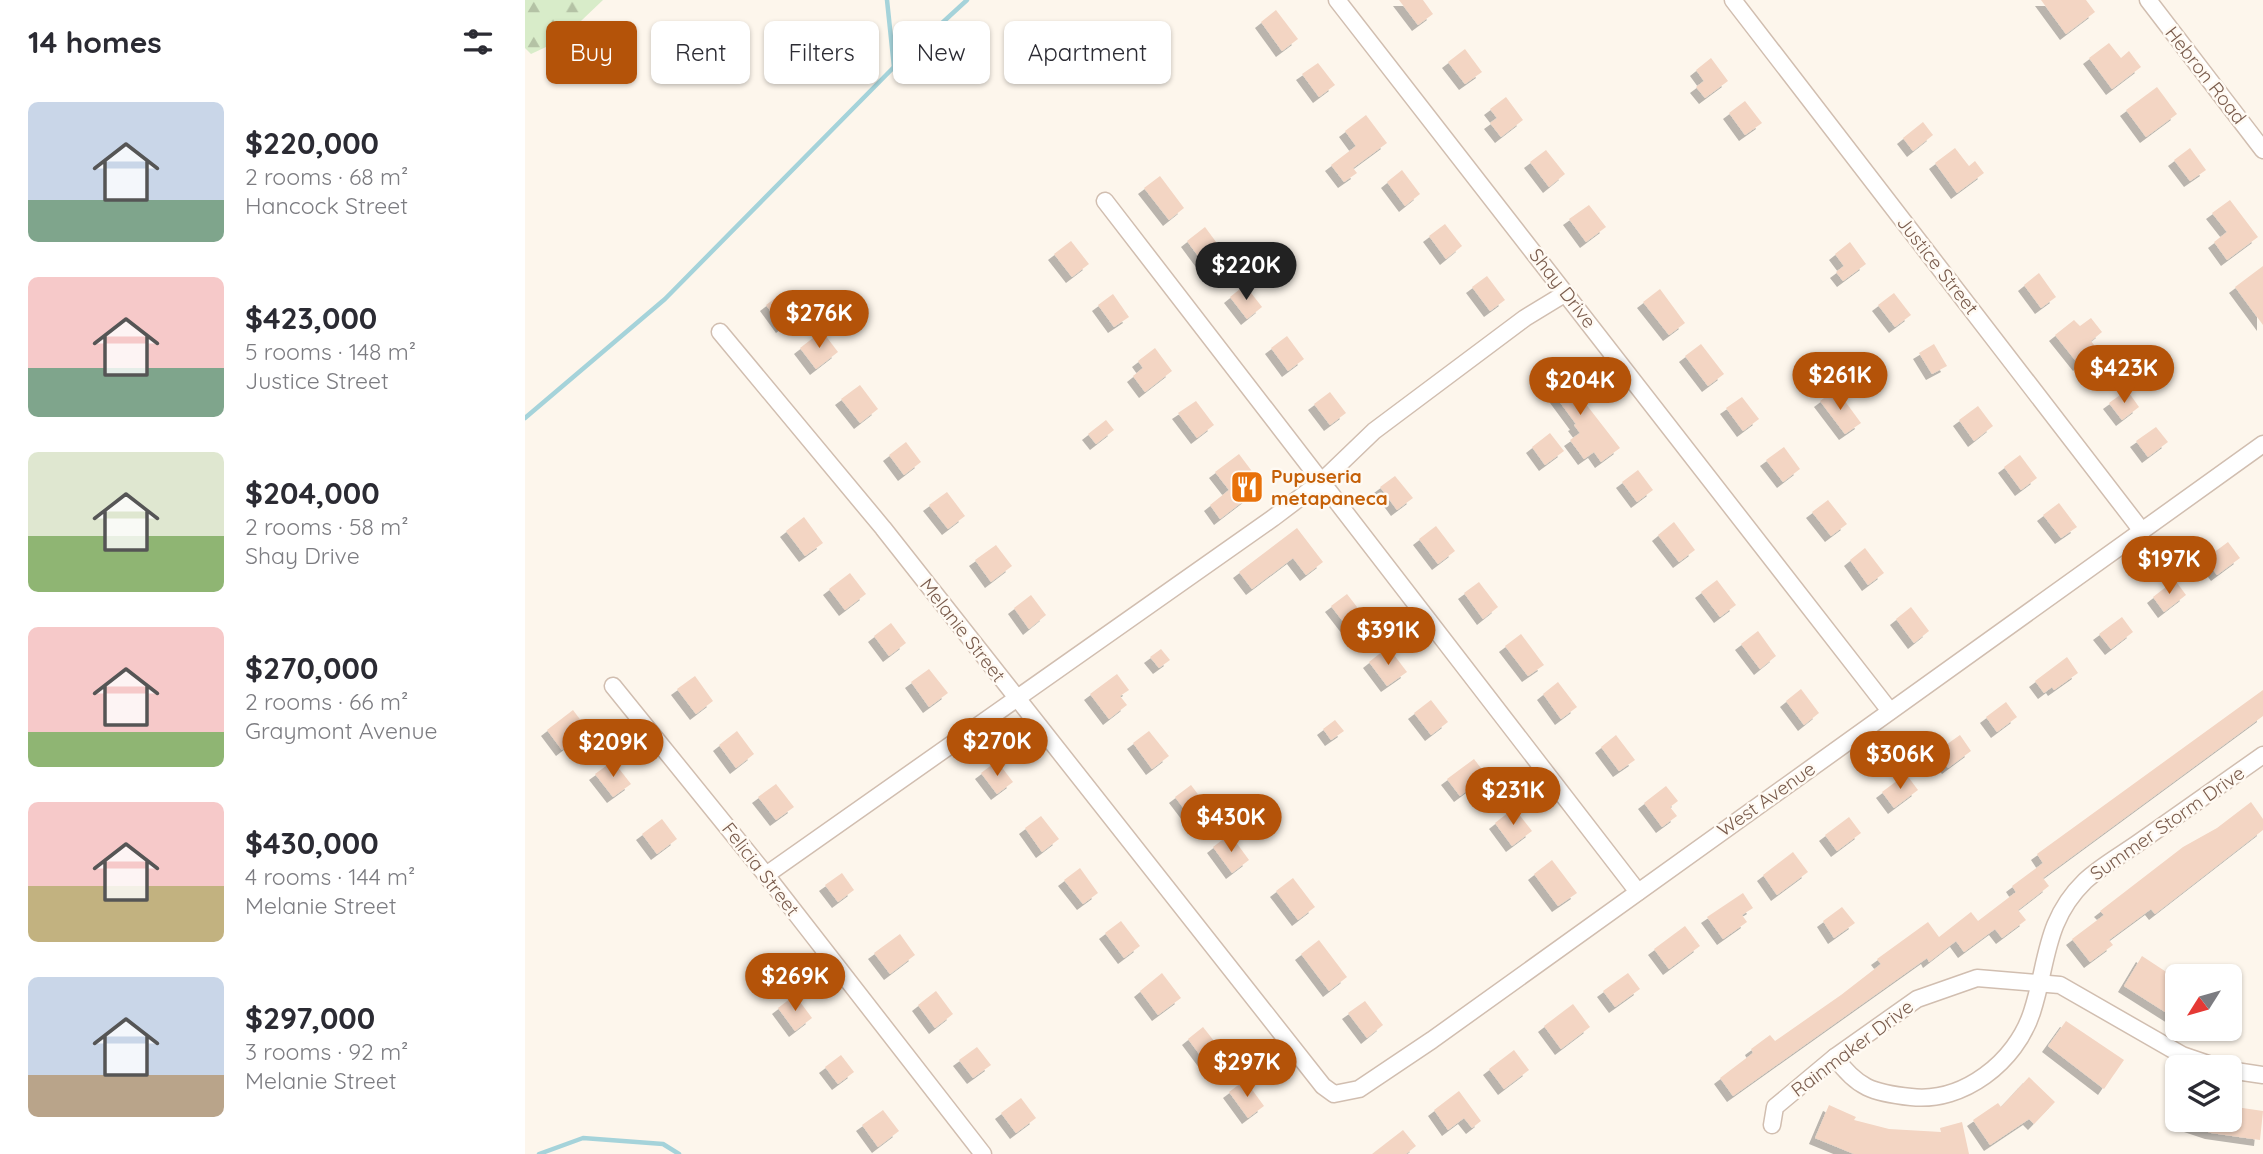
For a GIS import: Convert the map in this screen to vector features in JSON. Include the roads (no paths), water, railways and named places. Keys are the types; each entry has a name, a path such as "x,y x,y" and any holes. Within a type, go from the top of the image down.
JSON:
{"street":[{"name":"Shay Drive","path":"1337,0 1891,711"},
{"name":"Justice Street","path":"1733,0 2142,531"},
{"name":"Hebron Road","path":"2148,0 2263,150"},
{"path":"1105,201 1638,892"},
{"path":"766,875 1322,481 1374,431 1525,318 1566,293"},
{"name":"Melanie Street","path":"720,332 883,528 1187,910 1323,1086 1334,1094"},
{"name":"West Avenue","path":"1334,1094 1348,1094 1374,1080 2263,444"},
{"name":"Felicia Street","path":"613,686 766,875 983,1154"},
{"name":"Summer Storm Drive","path":"1835,1057 1849,1076 1867,1090 1928,1099 1963,1089 1986,1076 2020,1035 2032,1013 2049,935 2085,881 2263,755"},
{"name":"Rainmaker Drive","path":"1772,1125 1775,1107 1835,1057 1917,999 1954,983 1977,978 2060,985 2182,1055"},
{"path":"2242,1072 2263,1075"}],"waterway":[{"path":"887,0 893,57"},
{"path":"525,418 665,299 894,67 967,0"},
{"path":"539,1154 583,1138 663,1144 679,1154"}],"place":[{"name":"Pupuseria metapaneca","path":"1247,487"}]}
